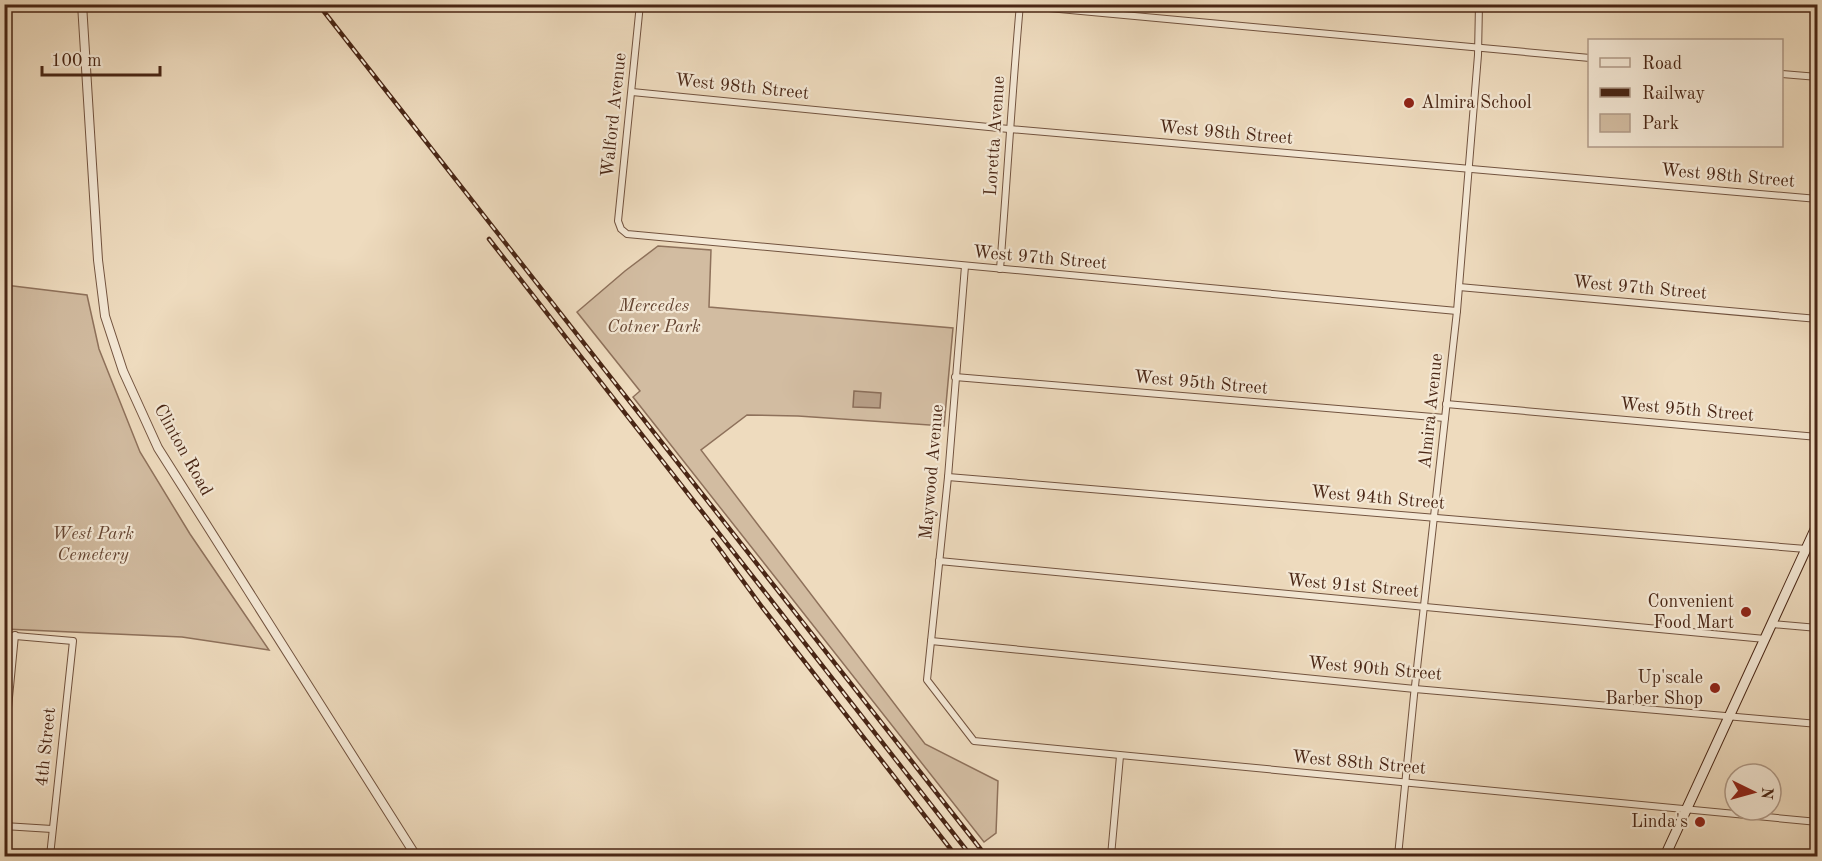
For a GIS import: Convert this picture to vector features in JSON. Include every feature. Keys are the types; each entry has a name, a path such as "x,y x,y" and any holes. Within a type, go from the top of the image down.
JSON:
{"main road":[{"path":"1665,856 1817,526"}],"street":[{"name":"Clinton Road","path":"82,4 98,260 105,316 123,371 158,448 416,856"},
{"name":"Walford Avenue","path":"621,229 618,221 640,4"},
{"path":"1004,4 1588,58"},
{"name":"Almira Avenue","path":"1398,856 1457,311 1479,48 1479,4"},
{"name":"Loretta Avenue","path":"1000,269 1020,5"},
{"path":"1783,74 1818,77"},
{"name":"West 98th Street","path":"632,92 1009,129 1818,199"},
{"name":"West 97th Street","path":"621,229 627,234 1457,311"},
{"name":"Maywood Avenue","path":"927,680 948,477 965,266"},
{"name":"West 97th Street","path":"1459,287 1818,319"},
{"name":"West 95th Street","path":"955,377 1445,418"},
{"name":"West 95th Street","path":"1446,404 1818,436"},
{"name":"West 94th Street","path":"948,477 1806,549"},
{"name":"West 91st Street","path":"939,561 1765,639"},
{"path":"1772,624 1818,628"},
{"path":"4,635 15,635 4,749"},
{"name":"4th Street","path":"15,635 73,641 50,856"},
{"name":"West 90th Street","path":"931,641 1415,689 1818,724"},
{"name":"West 88th Street","path":"927,680 974,741 1818,822"},
{"path":"1111,856 1120,756"},
{"path":"4,826 52,829"},
{"path":"50,856 62,856"}],"green space":[{"name":"Mercedes Cotner Park","path":"658,246 711,250 709,307 953,328 944,426 798,416 747,415 701,450 925,744 998,781 996,833 984,842 633,397 640,391 577,312"},
{"name":"West Park Cemetery","path":"5,285 87,295 99,349 140,452 190,534 269,650 182,637 5,629"}],"shaded area":[{"path":"854,391 881,393 880,408 853,407"}],"railway":[{"path":"318,4 986,856"},
{"path":"489,239 971,856"},
{"path":"713,540 762,607 956,856"}],"place":[{"name":"Almira School","path":"1409,103"},
{"name":"Convenient Food Mart","path":"1746,612"},
{"name":"Up'scale Barber Shop","path":"1715,688"},
{"name":"Linda's","path":"1700,822"}]}
